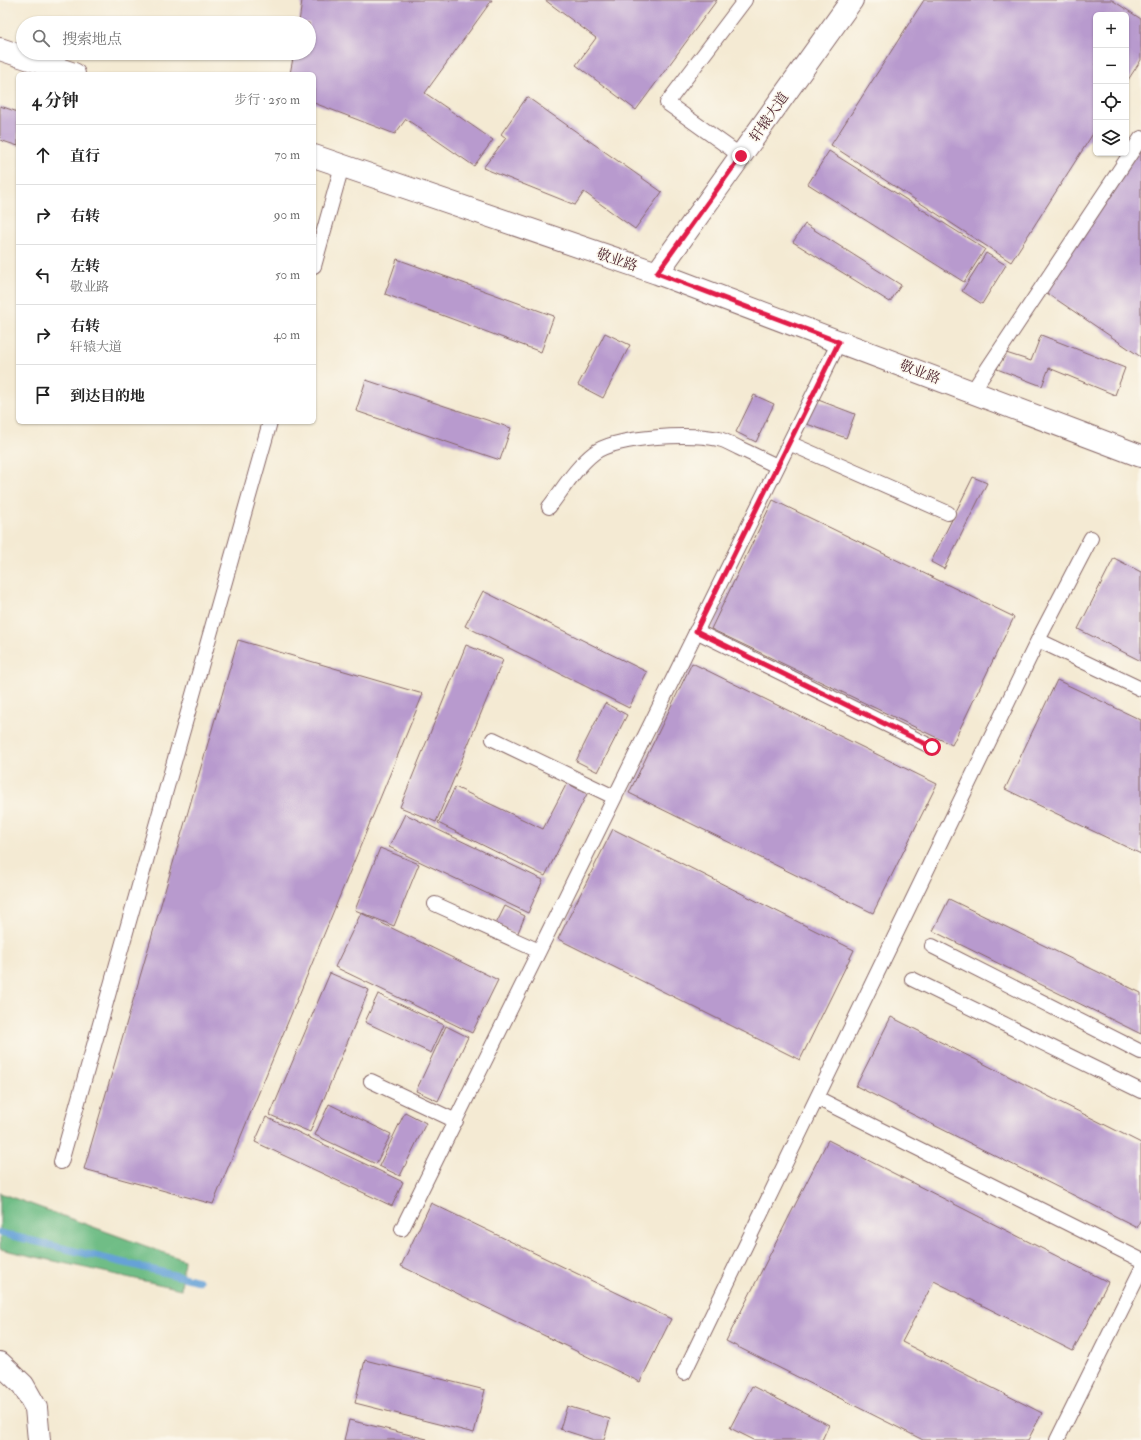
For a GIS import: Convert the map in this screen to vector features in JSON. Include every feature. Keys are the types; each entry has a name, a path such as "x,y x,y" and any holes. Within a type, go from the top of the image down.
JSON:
{"street":[{"name":"轩辕大道","path":"657,273 852,0"},
{"path":"0,49 16,54"},
{"path":"33,60 68,72"},
{"name":"敬业路","path":"316,157 657,273 1141,456"},
{"path":"0,1363 23,1385 36,1408 39,1440"}],"lane":[{"path":"741,156 667,103 745,0"},
{"path":"972,392 1141,138"},
{"path":"316,259 342,166"},
{"path":"402,1229 839,342"},
{"path":"61,1162 269,424"},
{"path":"549,506 585,461 596,451 613,444 628,441 679,436 706,437 722,440 777,466"},
{"path":"789,443 948,514"},
{"path":"684,1373 1038,640 1091,538"},
{"path":"696,631 932,747"},
{"path":"1038,640 1141,689"},
{"path":"493,739 614,797"},
{"path":"435,904 539,951"},
{"path":"932,946 1141,1052"},
{"path":"912,979 1141,1091"},
{"path":"371,1081 456,1121"},
{"path":"817,1098 1141,1260"},
{"path":"1057,1440 1141,1270"}],"green space":[{"path":"0,1193 184,1260 181,1289 0,1249"}],"building":[{"path":"302,0 492,0 425,93 493,140 474,166 406,119 395,134 316,104 316,72 290,72 293,60 316,60 316,16 300,16"},
{"path":"545,0 717,0 636,110 576,65 596,38"},
{"path":"924,0 1112,0 1141,19 1141,60 1129,78 1129,12 1093,12 1093,134 1011,262 831,145"},
{"path":"527,97 662,192 635,229 584,192 575,205 483,168 506,138 501,134"},
{"path":"0,106 16,111 16,145 0,140"},
{"path":"1141,147 1141,357 1044,291"},
{"path":"829,151 985,249 964,282 808,184"},
{"path":"805,224 901,285 890,302 793,242"},
{"path":"986,253 1006,265 982,304 962,291"},
{"path":"397,259 554,316 541,352 385,294"},
{"path":"605,333 630,345 603,398 578,385"},
{"path":"1041,335 1125,368 1115,395 1049,368 1042,386 997,369 1003,352 1031,361"},
{"path":"366,380 511,428 500,460 356,411"},
{"path":"754,395 774,404 756,442 736,432"},
{"path":"813,398 855,414 846,438 804,423"},
{"path":"973,477 987,483 944,569 931,562"},
{"path":"773,500 1014,617 952,745 711,629"},
{"path":"1114,558 1141,572 1141,661 1078,629"},
{"path":"483,591 647,672 629,708 465,626"},
{"path":"238,640 423,694 213,1204 84,1169"},
{"path":"466,645 503,660 436,822 400,807"},
{"path":"692,663 937,784 873,913 629,793"},
{"path":"1057,680 1141,720 1141,854 1005,789"},
{"path":"605,703 627,715 598,772 576,761"},
{"path":"567,783 587,794 545,876 438,823 455,787 543,829"},
{"path":"405,814 543,880 528,913 389,847"},
{"path":"613,829 854,950 800,1060 558,939"},
{"path":"380,848 419,864 394,926 355,910"},
{"path":"949,899 1141,993 1141,1034 933,931"},
{"path":"505,906 525,916 517,935 496,924"},
{"path":"361,913 498,980 472,1033 335,967"},
{"path":"330,973 369,990 310,1132 270,1115"},
{"path":"378,994 444,1025 431,1053 365,1022"},
{"path":"891,1017 1141,1143 1141,1219 1137,1227 856,1086"},
{"path":"446,1026 468,1037 438,1101 416,1091"},
{"path":"329,1104 391,1134 376,1164 315,1135"},
{"path":"405,1112 426,1123 400,1176 379,1166"},
{"path":"266,1117 403,1182 392,1206 255,1142"},
{"path":"828,1140 1108,1282 1073,1351 934,1281 902,1342 1042,1413 1028,1440 923,1440 726,1341"},
{"path":"431,1203 671,1319 640,1382 401,1266"},
{"path":"365,1360 485,1390 474,1433 355,1403"},
{"path":"752,1386 829,1425 822,1440 754,1440 730,1428"},
{"path":"567,1406 610,1419 604,1440 594,1440 560,1429"},
{"path":"349,1420 427,1439 427,1440 344,1440"}],"waterway":[{"path":"0,1233 199,1281"}],"route":[{"path":"741,156 657,273 839,342 696,631 932,747"}]}
